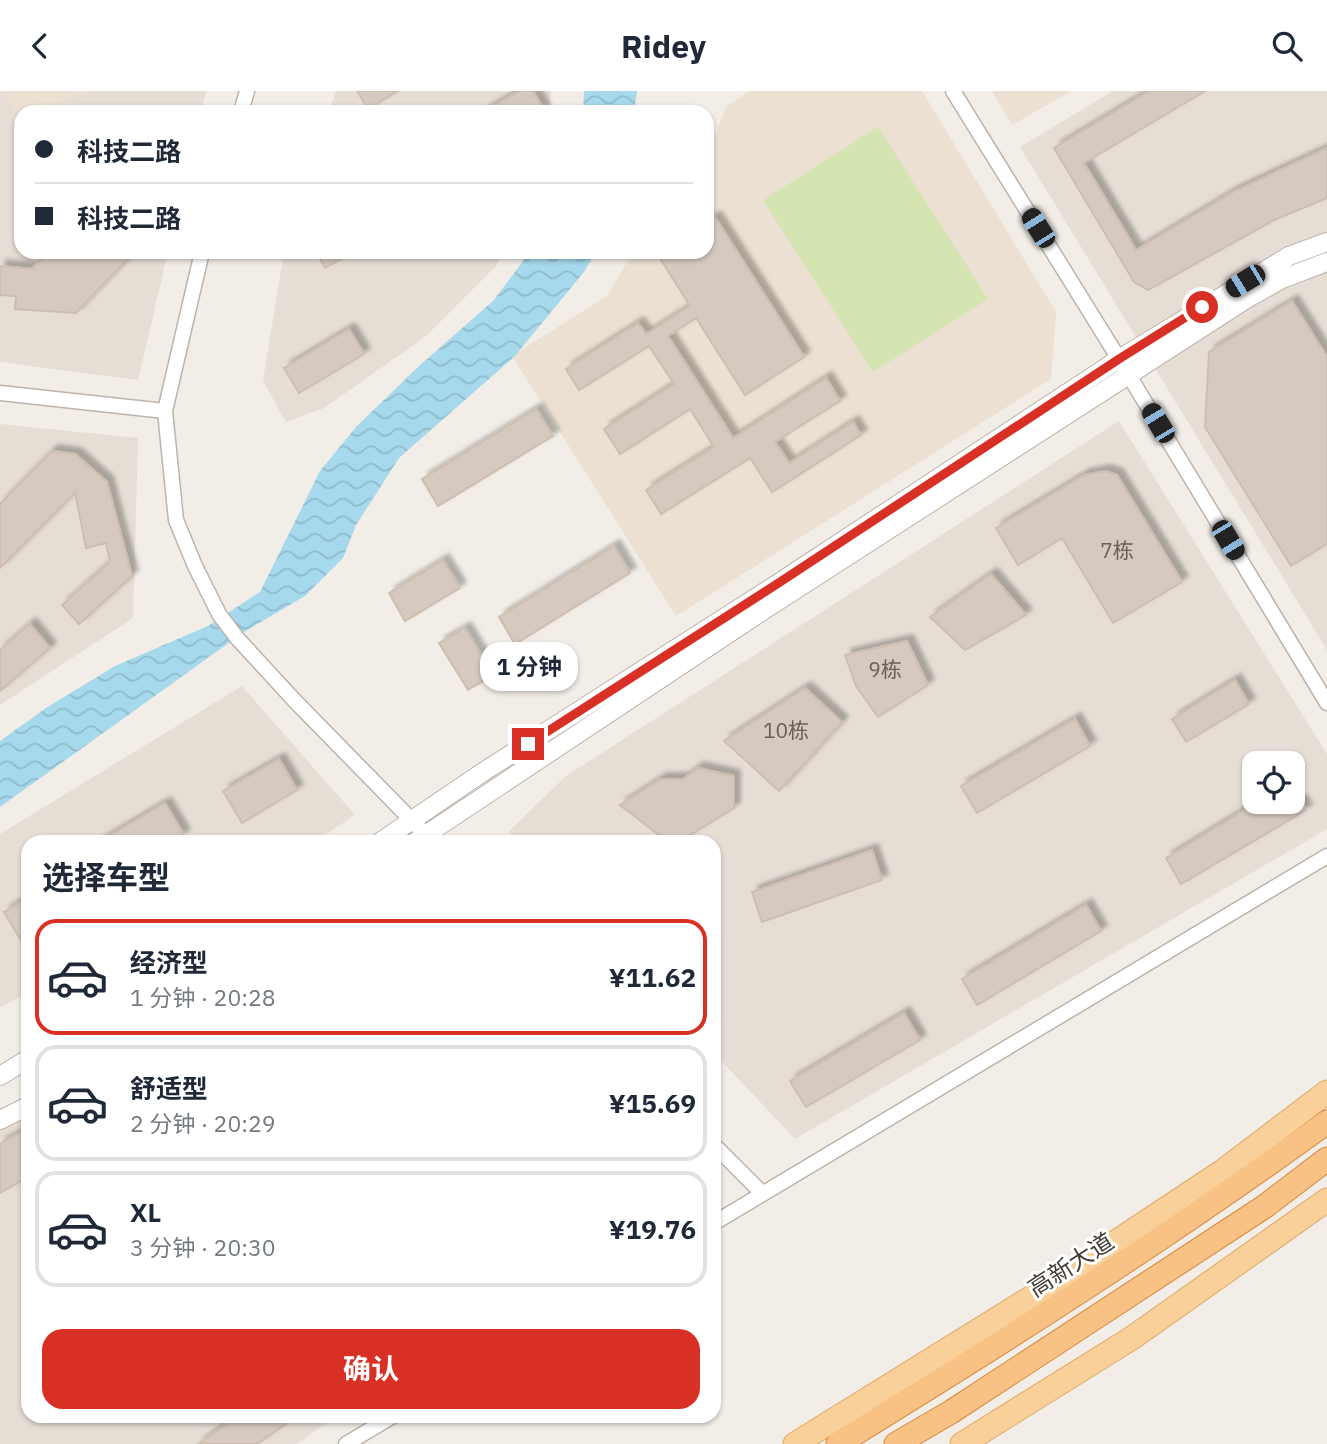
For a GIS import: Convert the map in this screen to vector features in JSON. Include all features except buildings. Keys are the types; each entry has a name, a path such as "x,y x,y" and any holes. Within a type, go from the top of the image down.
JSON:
{"highway":[{"name":"高新大道","path":"838,1444 953,1374 1209,1206 1327,1122"},
{"path":"896,1444 951,1412 1264,1207 1327,1159"}],"main road":[{"path":"795,1444 1037,1294 1223,1171 1327,1092"},
{"path":"962,1444 1132,1338 1327,1200"}],"street":[{"path":"953,91 1327,703"},
{"path":"421,834 483,772 777,584 1119,359 1289,256 1327,242"},
{"path":"200,259 165,411 176,520 219,614 237,638 421,834"},
{"path":"421,834 1248,298 1282,279 1327,262"},
{"path":"0,393 165,411"},
{"path":"721,1219 1327,856"},
{"path":"0,1076 21,1063"},
{"path":"0,1121 21,1110"},
{"path":"721,1152 763,1194"},
{"path":"346,1444 381,1423"}],"shaded area":[{"path":"0,91 206,91 203,105 14,105 14,259 166,259 138,380 0,362"},
{"path":"5,91 91,91 54,105 14,105 14,108"},
{"path":"336,91 551,91 550,105 331,105"},
{"path":"750,91 922,91 1056,312 1051,379 676,616 512,356 607,296 629,259 714,259 714,139 726,107"},
{"path":"992,91 1071,91 1012,125"},
{"path":"1113,91 1327,91 1327,650 1020,147"},
{"path":"283,259 500,259 425,337 324,408 286,422 263,381"},
{"path":"1119,421 1327,754 1327,829 795,1139 721,1060 721,835 511,835 508,832 566,776"},
{"path":"0,424 138,438 133,618 0,705"},
{"path":"242,686 355,815 325,835 21,835 21,996 0,1007 0,834"},
{"path":"21,1120 21,1423 328,1423 296,1444 0,1444 0,1130"}],"green space":[{"path":"878,127 988,299 873,372 763,200"}],"water":[{"path":"584,91 637,91 635,105 583,105"},
{"path":"525,259 592,259 514,357 399,458 356,525 343,558 305,596 244,632 0,807 0,741 46,708 115,666 208,626 260,592 320,471 356,427 419,366 493,301"}],"route":[{"path":"528,744 1202,307"}]}
